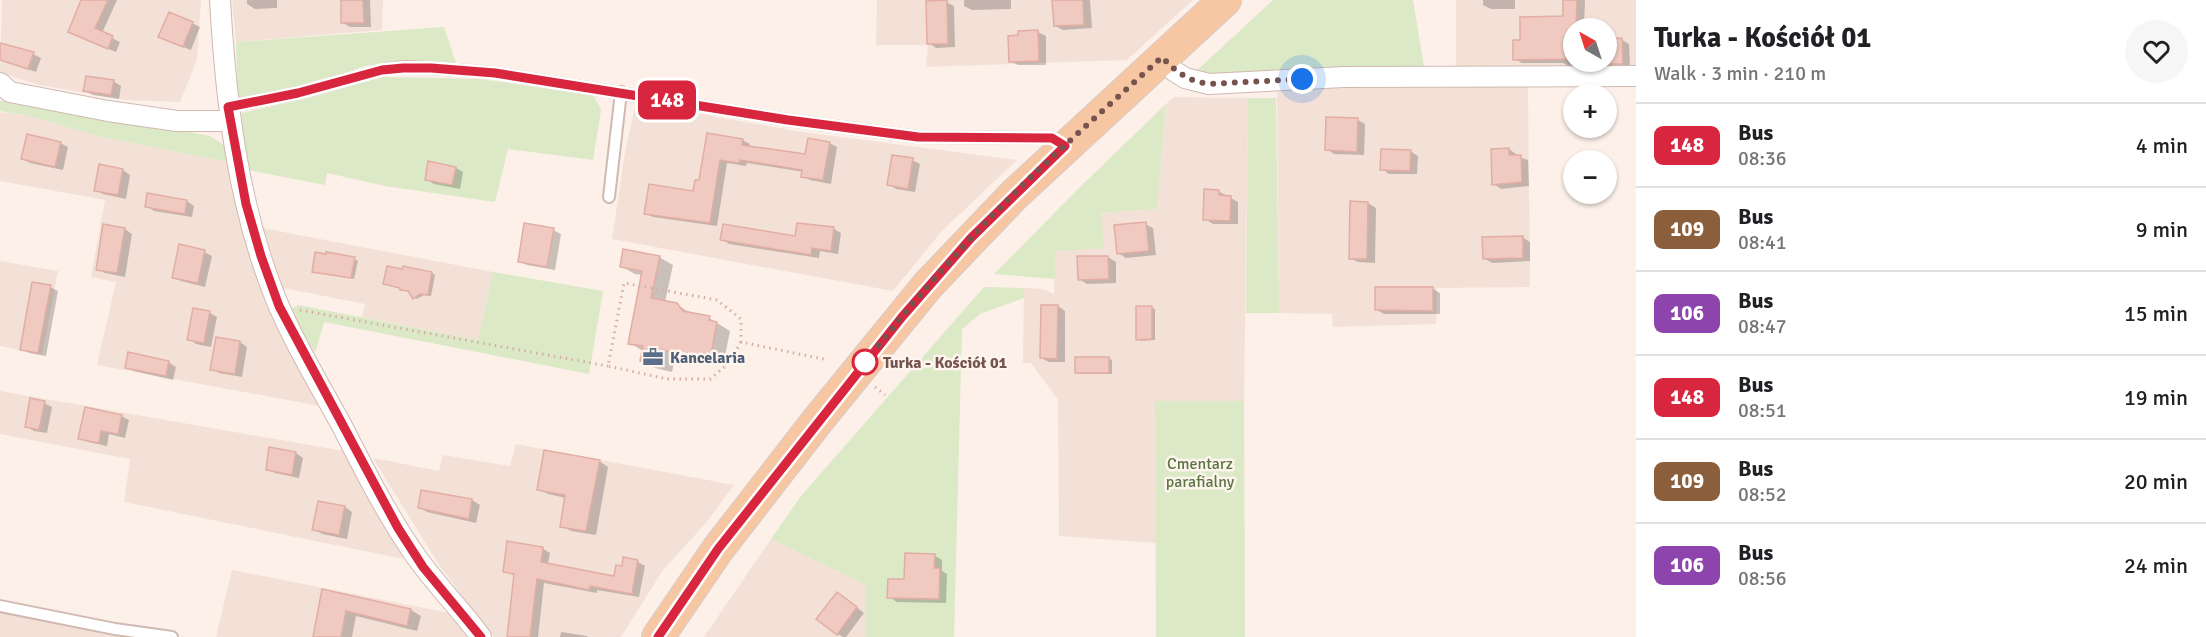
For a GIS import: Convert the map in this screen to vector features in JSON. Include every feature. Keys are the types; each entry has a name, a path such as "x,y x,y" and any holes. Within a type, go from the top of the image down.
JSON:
{"main road":[{"path":"658,637 718,549 902,317 971,238 1065,146 1225,0"}],"street":[{"path":"220,0 229,114 246,204 279,306 398,528 423,567 481,637"},
{"path":"1162,57 1185,78 1209,84 1344,77 1636,76"},
{"path":"3,90 108,111 177,121 229,114"}],"lane":[{"path":"229,114 382,70 403,68 495,73 788,120 918,137 1052,138 1065,146"},
{"path":"609,197 621,92"},
{"path":"0,606 116,629 172,637"}],"path":[{"path":"279,306 608,366 667,379 710,379 728,364 741,342 741,319 717,300 624,283 608,366"},
{"path":"741,342 828,360"},
{"path":"881,392 885,395"}],"shaded area":[{"path":"2,0 201,0 197,60 180,102 126,100 40,85 0,73"},
{"path":"232,0 383,0 382,30 236,42"},
{"path":"877,0 1193,0 1127,60 926,67 928,45 876,45"},
{"path":"1456,0 1636,0 1636,69 1617,69 1617,18 1563,18 1563,71 1456,73"},
{"path":"1528,86 1530,287 1437,288 1436,324 1333,327 1332,314 1279,313 1277,89"},
{"path":"1174,97 1248,98 1244,401 1155,401 1156,543 1059,536 1058,400 1031,363 1023,363 1024,288 1044,289 1054,294 1055,251 1101,213 1157,209 1166,104"},
{"path":"636,103 803,132 1017,160 942,231 893,291 612,239 625,152"},
{"path":"0,112 29,116 101,137 228,162 240,225 270,312 320,406 97,365 116,282 91,277 105,200 0,181"},
{"path":"262,228 493,272 478,340 362,317 365,304 283,288"},
{"path":"0,261 58,271 42,355 0,346"},
{"path":"0,391 344,451 404,559 124,502 130,459 0,434"},
{"path":"516,444 734,485 706,523 663,570 621,637 494,637 439,565 373,458 439,471 443,455 510,466"},
{"path":"771,539 866,585 865,637 704,637"},
{"path":"232,570 450,613 468,637 216,637"},
{"path":"0,611 132,637 0,637"}],"green space":[{"path":"1273,0 1413,0 1425,73 1209,77 1193,74"},
{"path":"444,27 456,63 394,62 365,66 299,88 238,98 236,42"},
{"path":"382,77 480,79 593,95 601,110 593,160 508,149 495,202 385,186 327,173 325,185 248,170 237,114 312,97"},
{"path":"1248,98 1276,98 1279,313 1246,313"},
{"path":"0,101 31,102 210,136 226,146 228,162 101,137 29,116 0,111"},
{"path":"1166,104 1157,209 1101,213 1104,248 1055,251 1055,279 994,274 1080,187"},
{"path":"493,272 603,291 589,374 324,322 315,353 290,310 298,305 478,340"},
{"path":"984,287 1024,288 1024,298 980,314 962,329 954,637 865,637 866,585 771,539 801,496"},
{"name":"Cmentarz parafialny","path":"1155,401 1244,401 1245,637 1156,637"}],"building":[{"path":"81,0 108,0 95,28 113,36 108,49 68,32"},
{"path":"341,0 363,0 364,23 341,23"},
{"path":"947,0 948,44 927,44 926,1"},
{"path":"1052,0 1083,0 1084,25 1054,26"},
{"path":"1563,0 1577,0 1576,18 1563,18 1563,59 1513,60 1513,40 1520,40 1520,17 1563,16"},
{"path":"169,12 193,22 183,47 158,37"},
{"path":"1038,30 1039,61 1009,62 1008,36 1018,35 1018,31"},
{"path":"1617,38 1622,38 1623,64 1617,64"},
{"path":"0,43 34,52 28,69 0,60"},
{"path":"86,76 114,80 111,95 83,91"},
{"path":"1326,117 1358,118 1357,152 1325,150"},
{"path":"707,133 743,139 742,145 805,154 808,138 830,142 823,180 801,177 802,170 740,160 739,163 720,160 710,223 644,214 649,184 693,191 695,180 699,180"},
{"path":"27,134 61,142 55,167 21,159"},
{"path":"1509,148 1509,155 1521,155 1522,182 1492,185 1491,149"},
{"path":"1381,149 1411,150 1410,171 1380,170"},
{"path":"892,155 913,158 908,189 887,185"},
{"path":"428,161 456,167 452,185 425,180"},
{"path":"99,164 123,169 118,195 94,191"},
{"path":"1204,189 1219,190 1219,195 1231,196 1230,221 1203,220"},
{"path":"147,193 187,200 185,214 145,207"},
{"path":"1350,201 1368,202 1367,259 1349,259"},
{"path":"1146,222 1149,251 1117,254 1114,225"},
{"path":"524,223 554,228 547,267 518,262"},
{"path":"797,223 834,227 831,251 812,248 811,255 720,240 723,224 795,236"},
{"path":"103,224 125,228 117,273 96,270"},
{"path":"1523,236 1523,258 1483,259 1482,237"},
{"path":"179,244 205,250 198,283 172,278"},
{"path":"623,249 660,256 651,298 677,303 683,311 710,316 709,320 717,322 711,355 703,353 702,358 662,350 659,365 640,361 643,346 628,344 642,271 620,267"},
{"path":"315,252 355,257 351,278 312,272"},
{"path":"1077,256 1108,256 1109,279 1078,280"},
{"path":"387,266 402,269 403,266 432,272 428,295 420,294 413,299 408,291 383,284"},
{"path":"32,282 51,285 38,353 20,350"},
{"path":"1375,287 1433,287 1433,311 1375,310"},
{"path":"1041,305 1058,305 1057,359 1040,358"},
{"path":"1136,306 1152,306 1152,339 1136,340"},
{"path":"193,308 210,311 204,343 187,340"},
{"path":"216,337 240,341 235,374 210,370"},
{"path":"128,352 169,361 166,376 125,368"},
{"path":"1075,357 1109,357 1109,373 1075,373"},
{"path":"30,398 45,401 39,430 25,427"},
{"path":"85,407 122,415 118,434 101,431 99,443 78,439"},
{"path":"269,447 296,452 292,475 266,470"},
{"path":"544,450 600,460 586,531 560,527 565,495 537,490"},
{"path":"421,490 472,499 469,519 418,508"},
{"path":"318,501 345,506 339,535 312,530"},
{"path":"507,541 543,547 541,562 614,576 616,565 622,566 623,557 638,560 632,594 590,586 589,590 537,579 530,637 507,637 514,574 503,572"},
{"path":"905,553 935,554 934,568 940,568 939,599 887,598 888,579 904,579"},
{"path":"322,589 411,609 407,626 346,611 341,637 313,637"},
{"path":"837,592 857,607 837,635 816,619"}],"bus line":[{"name":"148","path":"481,637 423,567 398,528 279,306 246,204 228,107 298,93 382,70 431,68 495,73 788,120 918,137 1052,138 1065,146 971,238 928,285 808,432 718,549 658,637"}],"place":[{"name":"Kancelaria","path":"653,357"},
{"name":"Turka - Kościół 01","path":"865,362"}],"route":[{"path":"865,362 928,285 989,219 1162,57 1174,71 1185,78 1209,84 1302,79"}]}
